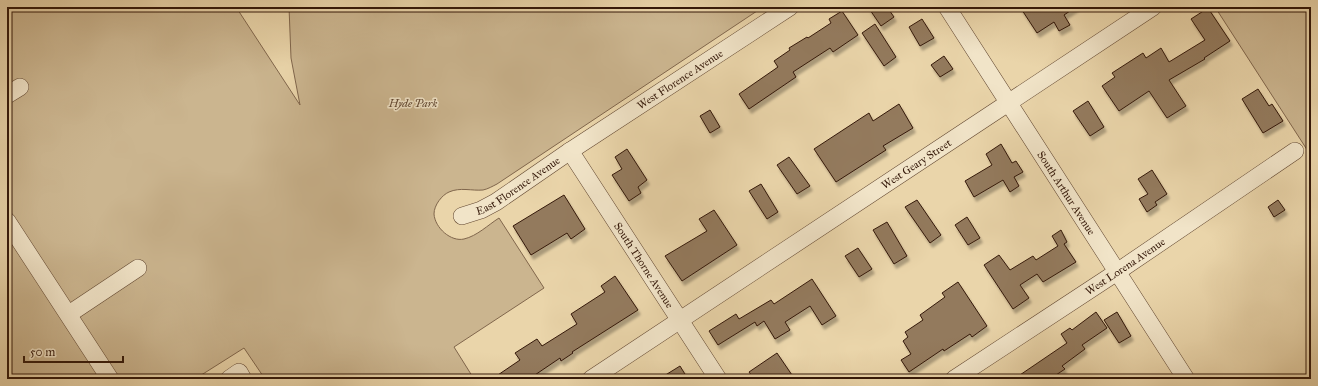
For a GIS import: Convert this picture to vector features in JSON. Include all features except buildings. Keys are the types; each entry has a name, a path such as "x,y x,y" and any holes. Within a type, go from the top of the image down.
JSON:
{"street":[{"name":"West Florence Avenue","path":"570,151 790,7"},
{"name":"South Arthur Avenue","path":"947,7 1186,379"},
{"name":"West Geary Street","path":"591,379 1153,7"},
{"name":"East Florence Avenue","path":"462,216 481,210 496,202 570,151"},
{"name":"South Thorne Avenue","path":"570,151 718,379"},
{"name":"West Lorena Avenue","path":"954,379 1117,272 1295,151"},
{"path":"7,221 110,379"},
{"path":"69,314 138,268"}],"green space":[{"name":"Hyde Park","path":"7,7 236,7 300,105 291,58 289,7 763,7 497,184 483,190 462,189 453,191 446,193 441,198 435,207 434,214 437,224 444,233 459,239 469,238 499,218 544,288 454,347 474,379 265,379 244,348 195,379 7,379"},
{"path":"1215,7 1311,7 1311,156 1304,145"}]}
